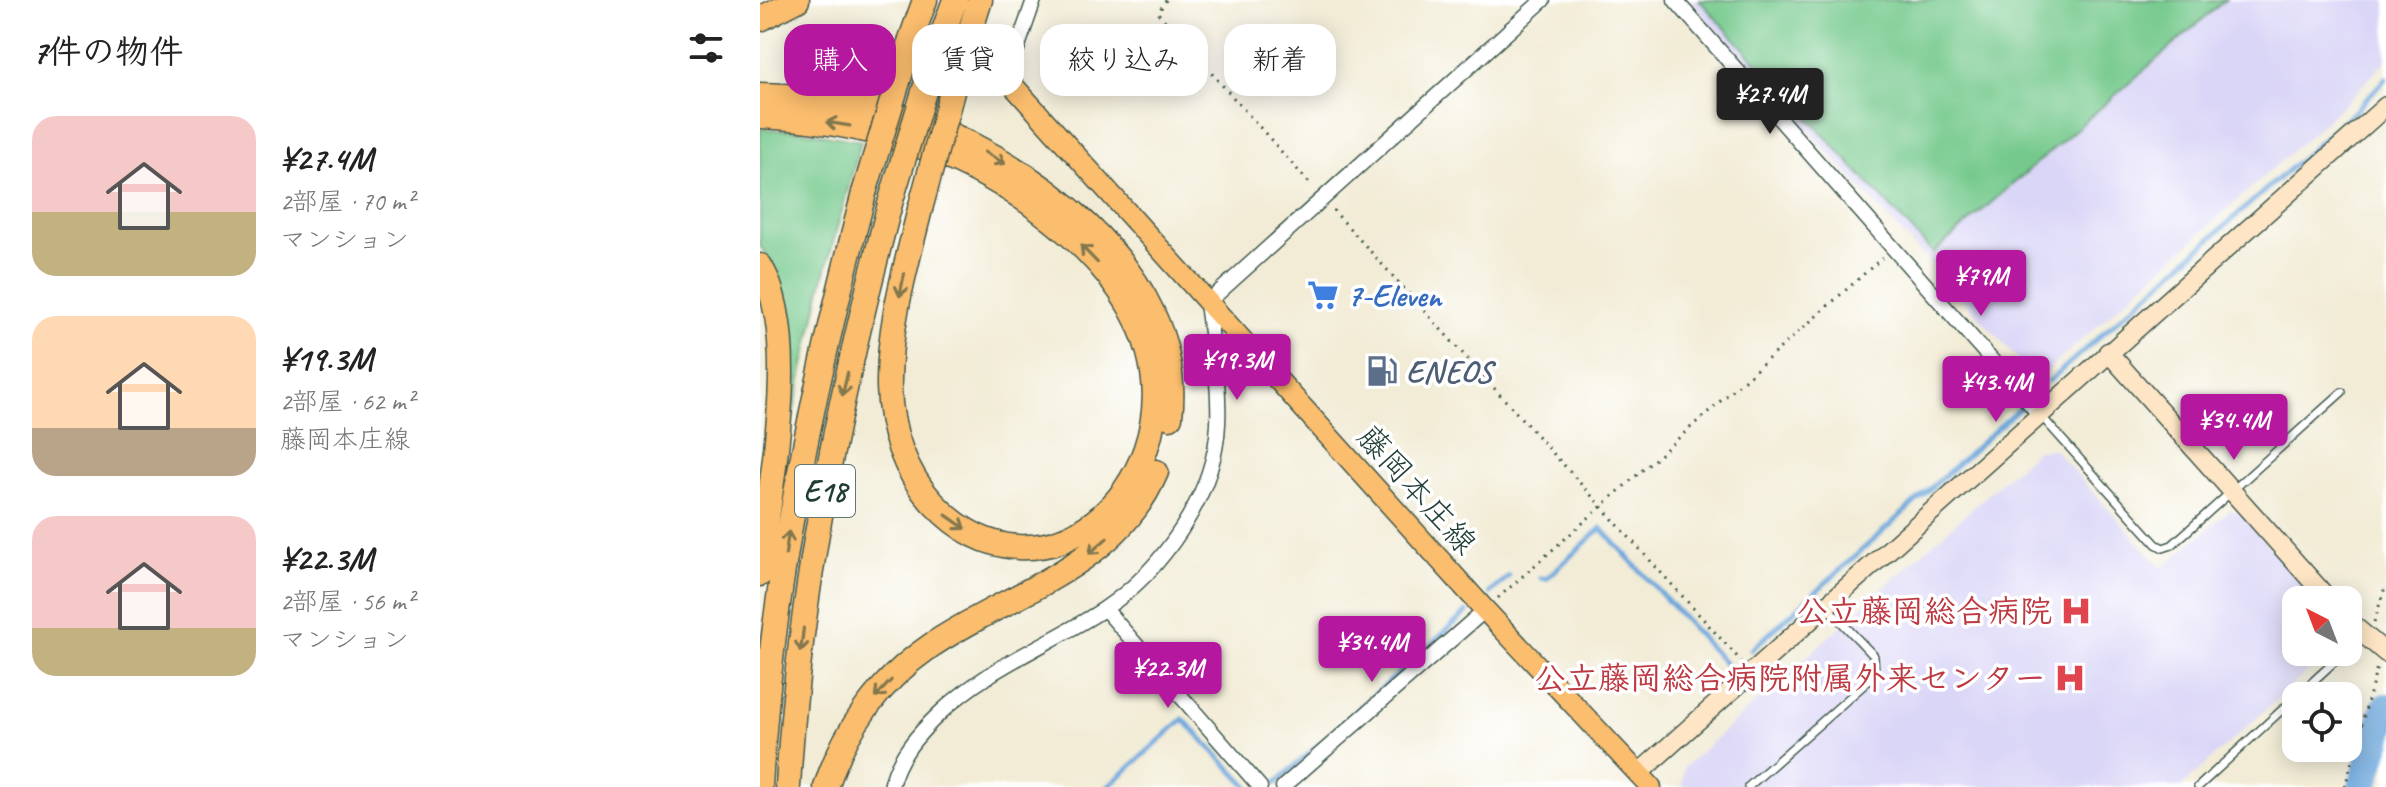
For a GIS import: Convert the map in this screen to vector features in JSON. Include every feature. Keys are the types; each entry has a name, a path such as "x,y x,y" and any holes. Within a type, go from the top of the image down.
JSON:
{"highway":[{"path":"760,19 797,0"},
{"name":"E18","path":"760,787 772,656 793,503 814,396 864,193 925,0"},
{"name":"E18","path":"788,787 805,621 838,415 891,200 955,0"},
{"path":"760,116 863,128 896,136 952,157 1007,187 1058,224 1084,247 1119,289 1149,351 1155,385 1154,420 1150,444 1130,487 1098,522 1079,533 1038,545 1017,545 975,534 941,511 908,467 892,412 890,366 896,310 920,209 958,70 980,0"},
{"path":"760,95 842,102 899,115 957,138 1028,179 1094,232 1126,267 1161,334 1171,378 1172,404 1164,453 1128,519 1068,569 957,630 906,666 867,707 850,731 826,787"},
{"path":"760,266 778,316 782,365 760,574"}],"main road":[{"name":"藤岡本庄線","path":"1023,96 1485,610 1645,780"}],"street":[{"path":"1024,29 1034,0"},
{"path":"905,787 892,781 909,747 956,698 988,674 1105,609 1167,550 1189,514 1206,476 1218,428 1218,380 1207,303 1543,0"},
{"path":"1675,0 2039,414"},
{"path":"1645,780 1751,673 1825,605 2386,106"},
{"path":"2108,352 2317,586"},
{"path":"1105,609 1260,787"},
{"path":"1283,787 1485,610"},
{"path":"2362,636 2385,652"}],"lane":[{"path":"2039,414 2156,544 2163,548 2172,545 2342,392"},
{"path":"1748,787 1875,675 1874,656 1825,605"},
{"path":"2313,682 2330,666"},
{"path":"2198,787 2282,710"}],"path":[{"path":"1166,0 1158,13 1751,673"},
{"path":"1485,610 1894,247"},
{"path":"2362,636 2375,622 2386,584"},
{"path":"2345,787 2385,652"}],"shaded area":[{"path":"1689,0 2386,0 2386,60 2350,99 2037,380"},
{"name":"公立藤岡総合病院","path":"2054,449 2162,568 2230,510 2239,513 2305,586 2282,586 2282,666 2314,666 2296,682 2282,682 2282,695 2181,787 1682,787 1684,767 2037,450"}],"green space":[{"path":"1699,0 2225,0 1933,253"},
{"path":"760,129 803,131 861,141 822,283 785,453 791,395 791,324 772,263 760,246"}],"waterway":[{"path":"2049,381 2355,111 2386,78"},
{"path":"1751,650 2023,405"},
{"path":"1541,578 1546,579 1601,528 1730,669"},
{"path":"1490,593 1509,576"},
{"path":"1276,783 1467,612"},
{"path":"2363,787 2386,708"},
{"path":"1108,787 1183,719 1248,787"}],"place":[{"name":"7-Eleven","path":"1323,295"},
{"name":"ENEOS","path":"1382,371"},
{"name":"公立藤岡総合病院","path":"2076,611"},
{"name":"公立藤岡総合病院附属外来センター","path":"2070,678"}]}
